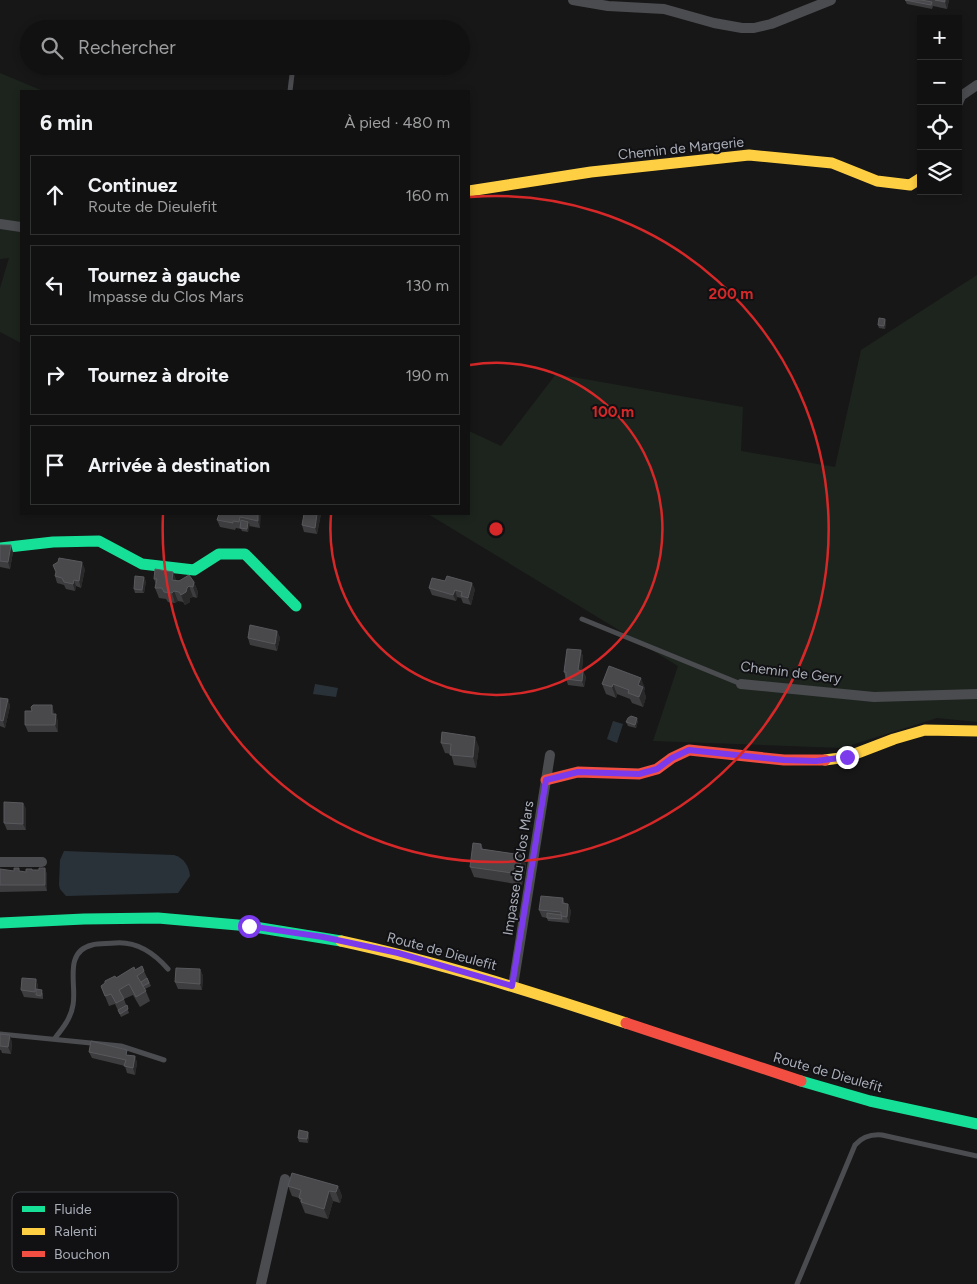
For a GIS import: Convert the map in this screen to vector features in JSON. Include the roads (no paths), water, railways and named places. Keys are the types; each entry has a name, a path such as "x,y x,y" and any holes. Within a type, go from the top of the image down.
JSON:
{"street":[{"path":"573,0 608,6 664,9 714,23 742,28 754,28 771,24 831,0"},
{"path":"962,95 977,85"},
{"name":"Chemin de Margerie","path":"470,191 590,172 749,154 832,163 877,181 910,185 917,181"},
{"path":"0,224 20,227"},
{"path":"0,548 53,542 99,541 142,564 194,570 219,554 245,554 296,606"},
{"name":"Chemin de Gery","path":"741,684 874,697 977,694"},
{"path":"546,780 578,772 639,774 657,769 672,758 689,750 784,760 816,761 847,757 894,739 925,730 977,731"},
{"name":"Impasse du Clos Mars","path":"512,986 550,755"},
{"path":"0,862 42,862"},
{"name":"Route de Dieulefit","path":"0,923 158,918 249,926 323,937 398,953 512,986 794,1079 870,1101 977,1124"},
{"path":"261,1284 285,1179"}],"lane":[{"path":"290,90 291,75"},
{"name":"Chemin de Gery","path":"582,619 741,684"},
{"path":"56,1038 70,1017 74,1003 73,966 80,952 86,948 92,945 122,942 136,946 158,957 168,969"},
{"path":"0,1034 56,1038 121,1046 164,1060"},
{"path":"797,1284 855,1145 864,1137 882,1135 977,1156"}]}
